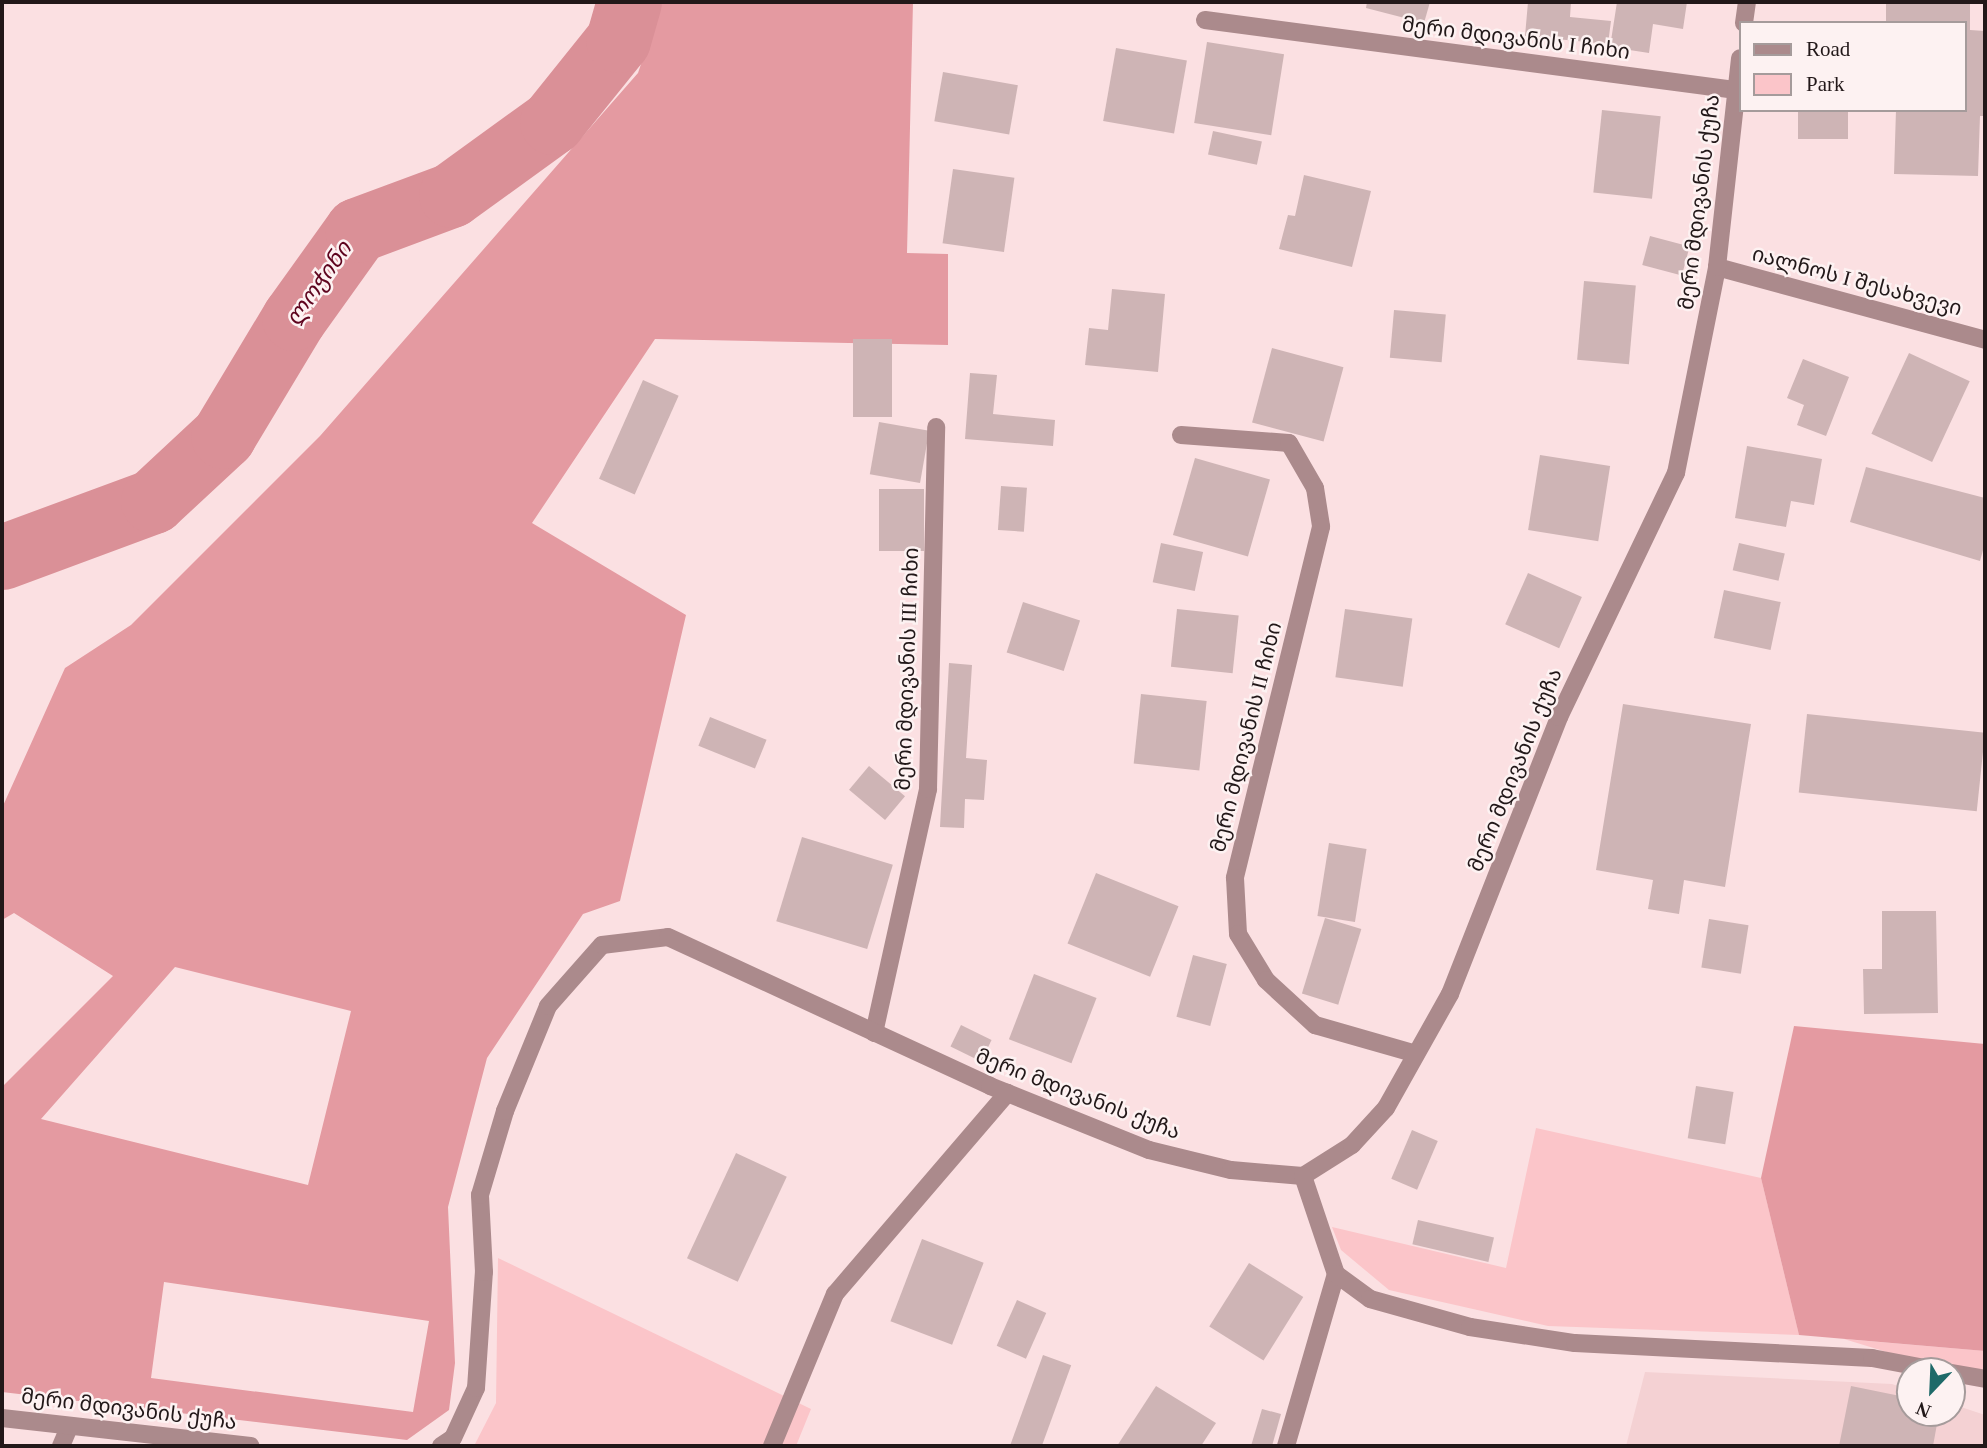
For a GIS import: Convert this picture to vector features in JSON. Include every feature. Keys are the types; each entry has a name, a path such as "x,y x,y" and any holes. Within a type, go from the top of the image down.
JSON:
{"street":[{"path":"1744,21 1747,2"},
{"name":"მერი მდივანის I ჩიხი","path":"1205,20 1737,90"},
{"name":"მერი მდივანის ქუჩა","path":"441,1446 453,1438 476,1388 484,1272 480,1195 505,1111 548,1006 602,945 668,937 1007,1093 1149,1150 1231,1170 1303,1176 1352,1145 1386,1108 1450,994 1559,717 1676,473 1717,267 1738,79"},
{"name":"იალნოს I შესახვევი","path":"1717,267 1985,340"},
{"name":"მერი მდივანის III ჩიხი","path":"874,1033 928,789 936,427"},
{"name":"მერი მდივანის II ჩიხი","path":"1181,435 1289,443 1315,488 1321,527 1235,878 1238,934 1266,980 1315,1025 1416,1054"},
{"path":"772,1446 835,1294 1007,1093"},
{"path":"1286,1446 1336,1274 1303,1176"},
{"path":"1336,1274 1370,1299 1470,1327 1575,1343 1872,1358 1896,1363"},
{"path":"1966,1376 1985,1379"},
{"name":"მერი მდივანის ქუჩა","path":"2,1418 250,1446"},
{"path":"61,1446 69,1427"}],"shaded area":[{"path":"662,2 913,2 907,253 948,254 948,345 655,339 532,523 686,615 620,901 583,914 487,1058 448,1207 455,1363 449,1410 407,1440 2,1392 2,1087 113,976 14,913 2,920 2,808 65,668 131,625 320,436 638,73","holes":["175,967 351,1011 308,1185 41,1119","164,1282 429,1321 413,1412 151,1378"]},
{"path":"1794,1026 1985,1044 1985,1351 1799,1335 1761,1178"},
{"path":"1645,1372 1892,1384 1896,1385 1896,1427 1966,1427 1966,1409 1985,1415 1985,1446 1626,1446"}],"green space":[{"path":"1536,1128 1761,1178 1799,1335 1548,1326 1389,1290 1341,1250 1332,1227 1506,1268"},
{"path":"498,1258 811,1409 796,1446 474,1446 496,1403"},
{"path":"1844,1339 1985,1351 1985,1382 1966,1376 1966,1357 1903,1357"}],"building":[{"path":"1367,2 1430,2 1424,23 1366,8"},
{"path":"1528,2 1571,2 1570,17 1611,21 1608,44 1525,36"},
{"path":"1617,2 1687,2 1683,29 1653,24 1649,53 1610,47"},
{"path":"1886,2 1970,2 1970,30 1985,31 1985,116 1980,116 1978,176 1894,174 1896,112 1966,112 1966,21 1886,21"},
{"path":"1207,42 1284,54 1271,135 1194,123"},
{"path":"1116,48 1187,61 1174,133 1103,121"},
{"path":"943,72 1018,85 1009,134 934,121"},
{"path":"1602,110 1661,116 1652,199 1593,193"},
{"path":"1798,112 1848,112 1848,139 1798,139"},
{"path":"1213,131 1262,141 1257,165 1208,154"},
{"path":"953,169 1014,178 1004,252 943,243"},
{"path":"1304,175 1371,191 1352,267 1279,249 1288,215 1295,216"},
{"path":"1650,236 1690,247 1682,276 1642,265"},
{"path":"1584,281 1636,286 1629,364 1577,360"},
{"path":"1112,289 1165,294 1158,372 1085,365 1089,328 1108,330"},
{"path":"1394,310 1446,315 1442,362 1390,358"},
{"path":"853,339 892,339 892,417 853,417"},
{"path":"1272,348 1343,367 1324,442 1252,422"},
{"path":"1909,353 1970,381 1932,462 1871,434"},
{"path":"1803,359 1849,377 1826,436 1797,425 1804,405 1787,398"},
{"path":"970,373 997,375 993,414 1055,420 1053,446 965,439"},
{"path":"643,380 679,396 635,495 599,479"},
{"path":"879,422 929,431 920,483 870,474"},
{"path":"1747,446 1822,459 1814,505 1791,501 1786,527 1735,518"},
{"path":"1540,455 1610,466 1598,541 1528,530"},
{"path":"1195,458 1270,479 1248,556 1173,535"},
{"path":"1866,467 1985,498 1985,543 1980,561 1850,522"},
{"path":"1001,486 1027,488 1024,532 998,530"},
{"path":"879,489 924,489 924,551 879,551"},
{"path":"1161,543 1203,552 1195,591 1153,582"},
{"path":"1739,543 1785,554 1778,581 1733,570"},
{"path":"1528,573 1582,597 1559,648 1505,624"},
{"path":"1724,590 1781,602 1771,650 1714,638"},
{"path":"1023,602 1080,621 1064,671 1007,652"},
{"path":"1177,609 1239,615 1233,673 1171,667"},
{"path":"1345,609 1412,618 1403,687 1335,677"},
{"path":"949,663 972,665 966,758 987,760 984,800 965,799 964,828 940,827"},
{"path":"1141,694 1207,701 1199,771 1134,764"},
{"path":"1623,704 1751,724 1725,887 1684,880 1679,914 1648,909 1653,880 1596,870"},
{"path":"1807,714 1985,733 1977,811 1799,793"},
{"path":"710,717 767,740 755,769 698,746"},
{"path":"869,766 905,796 885,820 849,790"},
{"path":"802,837 893,865 867,949 776,921"},
{"path":"1329,843 1367,849 1355,922 1317,916"},
{"path":"1096,873 1179,906 1150,977 1068,943"},
{"path":"1882,911 1936,911 1938,1013 1864,1014 1863,969 1882,969"},
{"path":"1325,918 1361,929 1338,1005 1302,994"},
{"path":"1709,919 1749,925 1741,974 1701,967"},
{"path":"1193,955 1227,964 1210,1026 1176,1017"},
{"path":"1034,974 1097,998 1071,1063 1009,1039"},
{"path":"961,1025 992,1040 981,1061 950,1047"},
{"path":"1696,1086 1734,1092 1725,1144 1688,1138"},
{"path":"1412,1130 1438,1141 1417,1190 1391,1179"},
{"path":"736,1153 787,1177 738,1282 687,1258"},
{"path":"1418,1220 1494,1238 1488,1262 1412,1244"},
{"path":"922,1239 984,1263 952,1345 890,1321"},
{"path":"1249,1263 1303,1297 1264,1361 1209,1327"},
{"path":"1017,1300 1046,1313 1026,1359 997,1346"},
{"path":"1043,1355 1071,1365 1042,1446 1010,1446"},
{"path":"1156,1386 1216,1423 1201,1446 1117,1446"},
{"path":"1851,1386 1896,1395 1896,1427 1936,1427 1933,1446 1839,1446"},
{"path":"1262,1409 1281,1414 1272,1446 1251,1446"}],"waterway":[{"name":"ლოჭინი","path":"2,557 153,501 223,436 294,318 357,230 451,195 552,122 618,40 629,2"}]}
